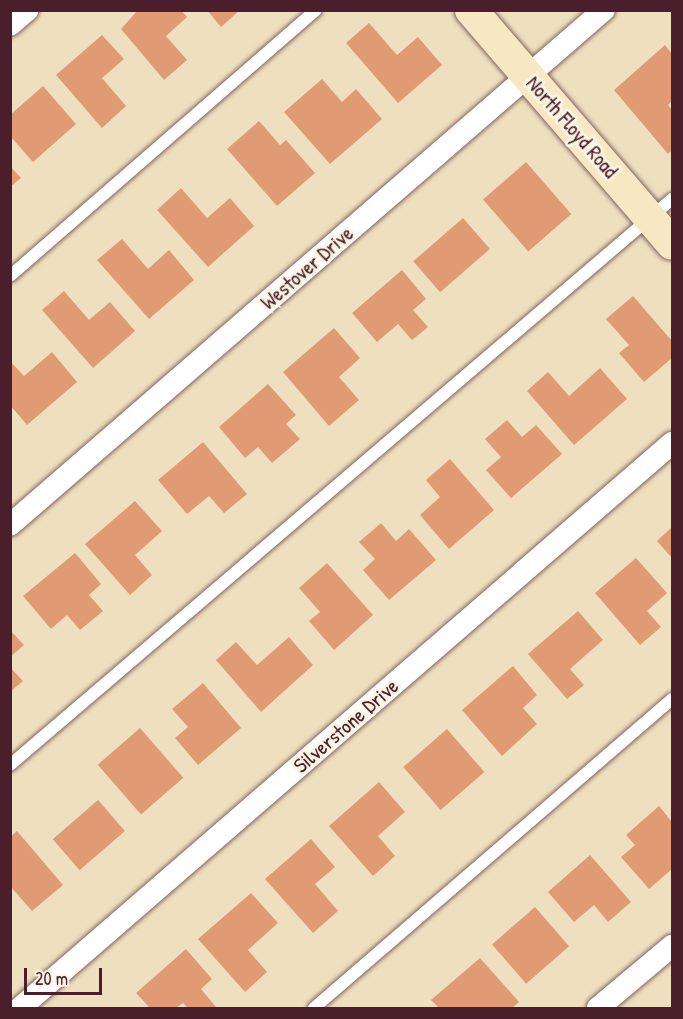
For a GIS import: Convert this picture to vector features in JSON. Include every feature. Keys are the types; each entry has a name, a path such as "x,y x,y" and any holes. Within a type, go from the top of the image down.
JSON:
{"street":[{"path":"10,25 27,10"},
{"name":"North Floyd Road","path":"471,10 528,76 661,208 672,244"},
{"name":"Westover Drive","path":"10,525 604,10"},
{"name":"Silverstone Drive","path":"20,1008 672,442"},
{"path":"598,1008 672,946"}],"lane":[{"path":"10,276 316,10"},
{"path":"10,765 661,208"},
{"path":"314,1008 672,699"}],"building":[{"path":"138,10 181,10 187,17 166,36 187,60 164,80 121,29"},
{"path":"207,10 240,10 221,27"},
{"path":"369,23 397,55 418,37 442,65 398,103 346,43"},
{"path":"102,35 124,59 102,78 126,106 102,128 56,75"},
{"path":"665,45 672,54 672,101 668,105 672,110 672,150 668,154 614,90"},
{"path":"322,79 342,102 356,89 382,119 330,164 284,112"},
{"path":"43,86 76,124 33,162 10,136 10,115"},
{"path":"259,121 280,145 286,140 315,173 277,206 227,149"},
{"path":"526,162 571,214 528,251 483,199"},
{"path":"10,166 21,178 10,187"},
{"path":"181,188 207,218 230,198 254,226 208,267 157,210"},
{"path":"463,218 490,249 440,292 413,261"},
{"path":"122,239 148,269 169,250 194,280 149,319 97,260"},
{"path":"402,270 426,299 413,310 428,327 412,340 398,324 377,342 352,313"},
{"path":"64,291 89,320 110,302 135,331 93,368 42,310"},
{"path":"633,296 672,341 672,358 644,382 619,353 629,345 606,319"},
{"path":"334,328 360,358 339,377 359,400 329,426 283,372"},
{"path":"52,352 77,382 27,425 10,405 10,361 24,376"},
{"path":"600,368 627,399 574,445 527,391 548,372 569,396"},
{"path":"268,384 296,415 286,424 300,439 272,463 258,447 245,458 219,427"},
{"path":"507,420 522,437 536,425 562,454 511,498 486,470 501,457 485,439"},
{"path":"203,442 247,494 224,513 209,496 187,514 158,480"},
{"path":"450,459 494,510 449,549 420,515 440,497 426,480"},
{"path":"135,501 162,531 135,555 152,575 130,595 85,544"},
{"path":"381,523 396,541 409,529 436,560 389,600 363,570 375,559 359,542"},
{"path":"672,527 672,558 657,541"},
{"path":"75,553 101,584 89,595 103,611 80,630 67,615 51,629 23,596"},
{"path":"636,558 667,593 647,611 661,627 640,645 595,593"},
{"path":"327,563 373,615 334,650 309,621 320,612 299,588"},
{"path":"578,611 603,640 570,669 584,685 567,699 528,654"},
{"path":"10,630 24,645 10,657"},
{"path":"289,637 313,665 261,712 216,660 236,642 257,665"},
{"path":"513,666 537,695 523,708 537,724 502,756 462,710"},
{"path":"10,667 23,681 10,692"},
{"path":"203,683 241,728 198,765 175,738 188,727 172,709"},
{"path":"140,728 183,778 141,815 98,765"},
{"path":"447,729 484,772 441,810 403,767"},
{"path":"379,782 405,812 378,836 395,856 373,876 329,826"},
{"path":"98,800 125,831 80,870 53,839"},
{"path":"659,806 672,822 672,869 649,889 621,857 635,845 626,835"},
{"path":"17,831 63,885 32,911 10,886 10,837"},
{"path":"311,839 335,867 315,884 338,911 313,933 265,879"},
{"path":"590,855 631,902 608,922 594,905 574,922 548,892"},
{"path":"251,893 278,923 248,950 267,972 245,992 198,939"},
{"path":"535,907 569,946 526,984 492,944"},
{"path":"186,949 212,979 201,989 216,1007 188,1008 183,1003 176,1008 150,1008 136,993"},
{"path":"480,958 519,1002 512,1008 439,1008 431,1000"}]}
